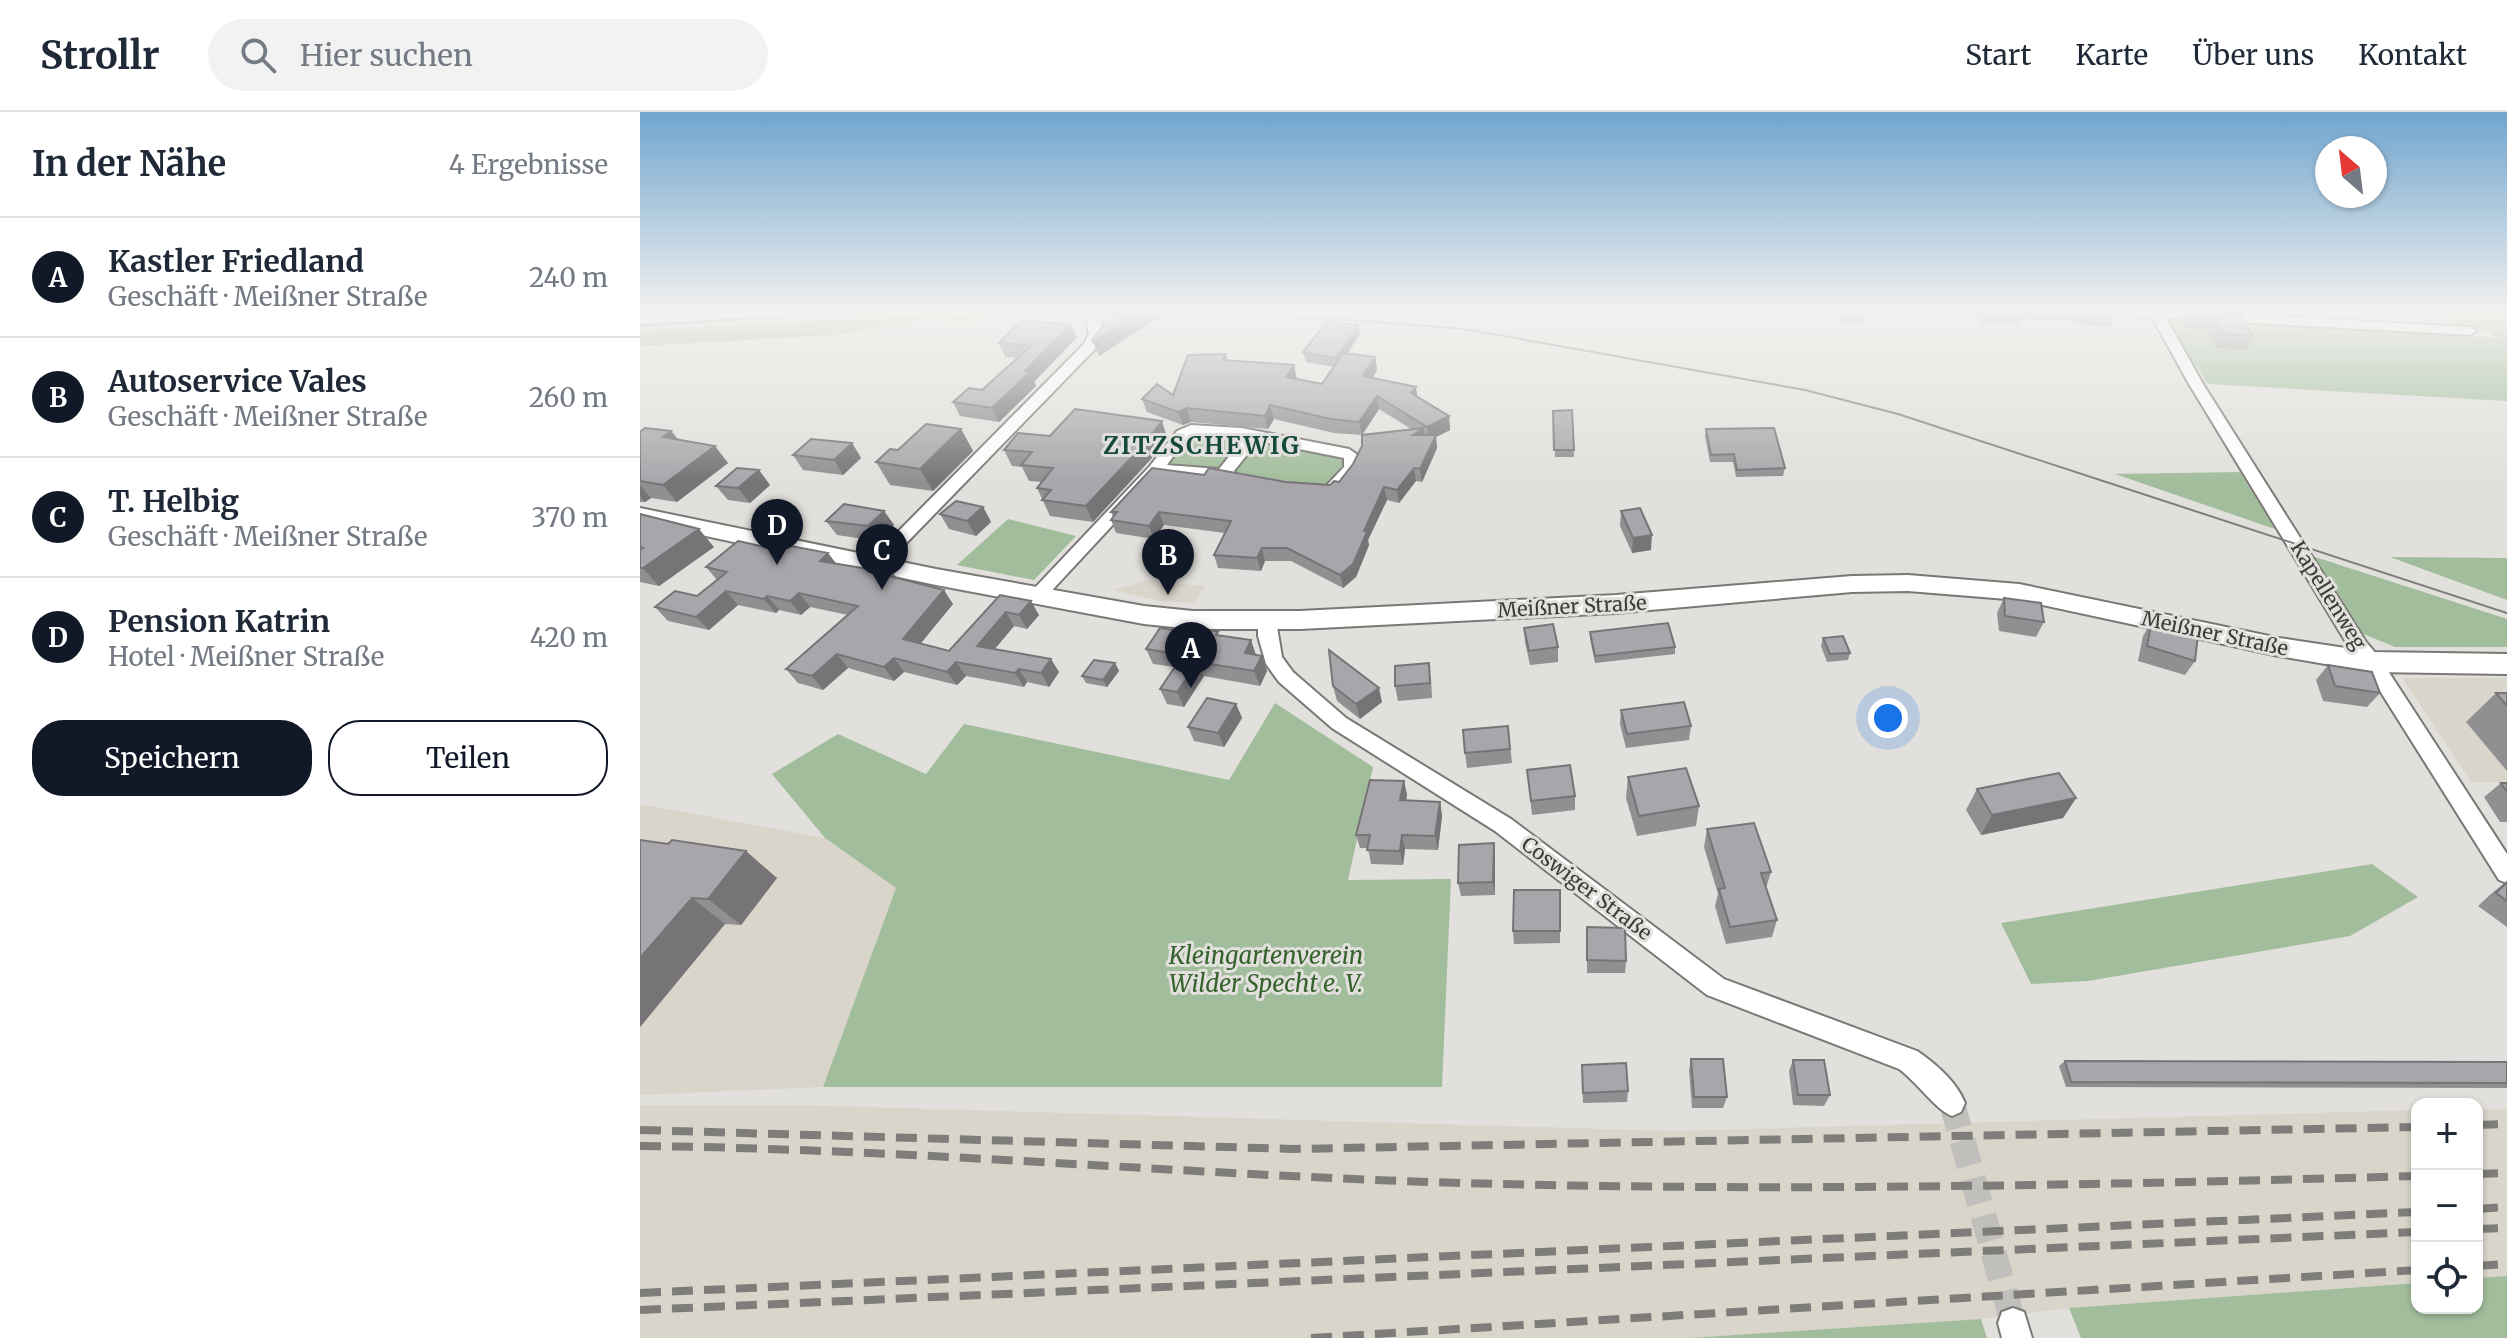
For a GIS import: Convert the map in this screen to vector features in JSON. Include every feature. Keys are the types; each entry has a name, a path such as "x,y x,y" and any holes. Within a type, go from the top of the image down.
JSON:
{"main road":[{"name":"Meißner Straße","path":"640,515 1037,596 1193,620 1267,621 1616,604 1852,584 1908,583 2019,592 2279,647 2372,662 2507,664"}],"street":[{"path":"877,563 1068,368"},
{"name":"Kapellenweg","path":"2187,368 2359,647 2372,662 2507,873"},
{"path":"1037,596 1156,469 1175,441 1191,430 1254,436 1342,452 1354,458 1351,469 1341,481 1335,486 1317,490"},
{"path":"1156,469 1232,476 1254,436"},
{"name":"Coswiger Straße","path":"1267,621 1273,659 1286,677 1339,723 1503,825 1716,987 1908,1060 1928,1074 1952,1103"}],"shaded area":[{"path":"1150,580 1205,586 1195,603 1159,601 1113,590"},
{"path":"2402,678 2507,678 2507,782 2471,782"},
{"path":"640,804 825,838 896,888 823,1087 640,1095"},
{"path":"640,1105 800,1105 1672,1131 2411,1110 2411,1283 2069,1308 1981,1319 1690,1338 640,1338"},
{"path":"2483,1109 2507,1109 2507,1276 2483,1278"}],"green space":[{"path":"2198,368 2507,368 2507,401 2208,384"},
{"path":"1196,433 1235,435 1242,439 1221,470 1168,466 1190,436"},
{"path":"1257,442 1345,457 1349,462 1333,482 1319,486 1237,473 1236,470"},
{"path":"2240,472 2275,529 2115,474"},
{"path":"1008,519 1076,536 1034,580 957,565"},
{"path":"2309,555 2507,619 2507,647 2395,647 2361,633"},
{"path":"2390,557 2507,558 2507,600"},
{"name":"Kleingartenverein Wilder Specht e. V.","path":"1275,703 1373,767 1348,880 1451,879 1442,1087 823,1087 896,888 825,838 772,774 838,734 926,774 964,724 1229,780"},
{"path":"2372,864 2418,897 2350,936 2088,981 2031,984 2001,923"},
{"path":"2507,1276 2507,1338 2081,1338 2069,1308 2411,1283 2411,1314 2483,1314 2483,1278"},
{"path":"1981,1319 1987,1338 1690,1338"}],"building":[{"path":"1006,368 1028,368 1025,371 1030,372 992,408 953,402 969,388 982,390"},
{"path":"1183,368 1292,368 1286,377 1322,384 1333,368 1368,368 1363,376 1416,387 1411,393 1449,416 1427,427 1377,396 1359,422 1270,405 1265,416 1187,408 1178,412 1142,399 1157,384 1173,395"},
{"path":"1075,409 1162,421 1086,506 1042,500 1051,490 1037,488 1053,468 1021,465 1032,452 1004,450 1018,433 1050,436"},
{"path":"1572,410 1574,450 1554,450 1553,411"},
{"path":"926,424 961,429 920,469 876,462 890,449 898,450"},
{"path":"645,428 671,431 663,437 715,446 663,485 640,481 640,432"},
{"path":"1424,428 1413,435 1436,435 1420,469 1414,468 1397,490 1384,487 1353,564 1340,575 1287,548 1262,548 1257,558 1214,555 1231,521 1159,512 1149,526 1111,520 1117,512 1111,512 1152,468 1204,475 1209,468 1286,482 1330,485 1334,481 1339,482 1353,464 1362,446 1362,435"},
{"path":"1774,428 1785,468 1737,470 1734,454 1711,455 1706,429"},
{"path":"811,439 852,443 834,460 793,455"},
{"path":"737,468 759,470 738,488 716,486"},
{"path":"956,501 983,507 967,521 940,514"},
{"path":"844,504 884,511 868,526 826,521"},
{"path":"1640,508 1652,535 1633,538 1621,511"},
{"path":"640,514 699,529 640,568 640,550 643,548 640,547"},
{"path":"738,541 765,547 771,542 828,553 820,561 893,573 889,576 944,590 903,639 949,651 1000,595 1031,601 1019,615 1006,612 977,646 1051,659 1041,673 1019,669 1015,673 956,662 947,672 894,658 884,667 837,654 812,676 786,669 858,606 799,593 790,601 726,591 696,617 655,607 675,591 697,596 727,572 706,567"},
{"path":"2004,598 2041,603 2044,622 2005,616"},
{"path":"2152,621 2198,635 2195,661 2147,646"},
{"path":"1668,623 1675,647 1595,656 1590,632"},
{"path":"1553,624 1558,647 1529,651 1524,628"},
{"path":"1160,628 1198,634 1202,628 1218,632 1216,635 1251,640 1245,653 1262,656 1254,671 1198,662 1177,692 1160,689 1183,655 1146,649"},
{"path":"1843,636 1850,653 1830,654 1823,638"},
{"path":"1329,650 1379,688 1356,704 1333,686"},
{"path":"1094,660 1115,663 1103,680 1082,676"},
{"path":"1429,663 1430,683 1395,686 1395,666"},
{"path":"2328,665 2372,672 2380,693 2335,686"},
{"path":"2496,693 2507,693 2507,706"},
{"path":"1207,698 1236,704 1218,733 1188,727"},
{"path":"1684,702 1691,726 1627,734 1621,710"},
{"path":"1508,726 1510,749 1465,753 1463,730"},
{"path":"1570,765 1575,796 1531,801 1527,770"},
{"path":"1686,768 1699,806 1639,816 1628,777"},
{"path":"2059,773 2076,798 1992,815 1977,789"},
{"path":"1370,780 1404,781 1400,800 1440,802 1435,836 1402,835 1400,851 1367,850 1370,835 1356,835"},
{"path":"1754,823 1771,872 1761,873 1777,920 1730,927 1719,889 1725,888 1707,829"},
{"path":"640,840 668,844 672,840 746,851 708,899 692,898 640,958"},
{"path":"1494,843 1493,882 1458,883 1459,845"},
{"path":"2507,882 2507,901 2496,893"},
{"path":"1514,890 1560,890 1560,931 1513,931"},
{"path":"1587,927 1625,928 1626,961 1587,960"},
{"path":"1691,1059 1723,1059 1727,1097 1694,1097"},
{"path":"1793,1060 1824,1060 1830,1095 1798,1095"},
{"path":"2065,1061 2507,1062 2507,1083 2071,1082"},
{"path":"1626,1063 1628,1091 1583,1093 1582,1065"}],"tunnel":[{"path":"1952,1103 2013,1323"}],"tram line":[{"path":"1683,368 1805,390 1898,414 2507,613"}],"railway":[{"path":"2483,1125 2507,1124"},
{"path":"640,1130 1293,1149 2411,1127"},
{"path":"640,1146 845,1152 1358,1179 1581,1186 1939,1186 2411,1176"},
{"path":"2483,1174 2507,1173"},
{"path":"2483,1209 2507,1207"},
{"path":"640,1293 2411,1212"},
{"path":"2483,1229 2507,1228"},
{"path":"640,1310 2411,1232"},
{"path":"2483,1266 2507,1264"},
{"path":"1311,1338 2411,1270"}],"place":[{"name":"Pension Katrin","path":"777,565"},
{"name":"T. Helbig","path":"882,590"},
{"name":"Autoservice Vales","path":"1168,595"},
{"name":"Kastler Friedland","path":"1191,688"}],"district":[{"name":"ZITZSCHEWIG","path":"1202,445"}]}
